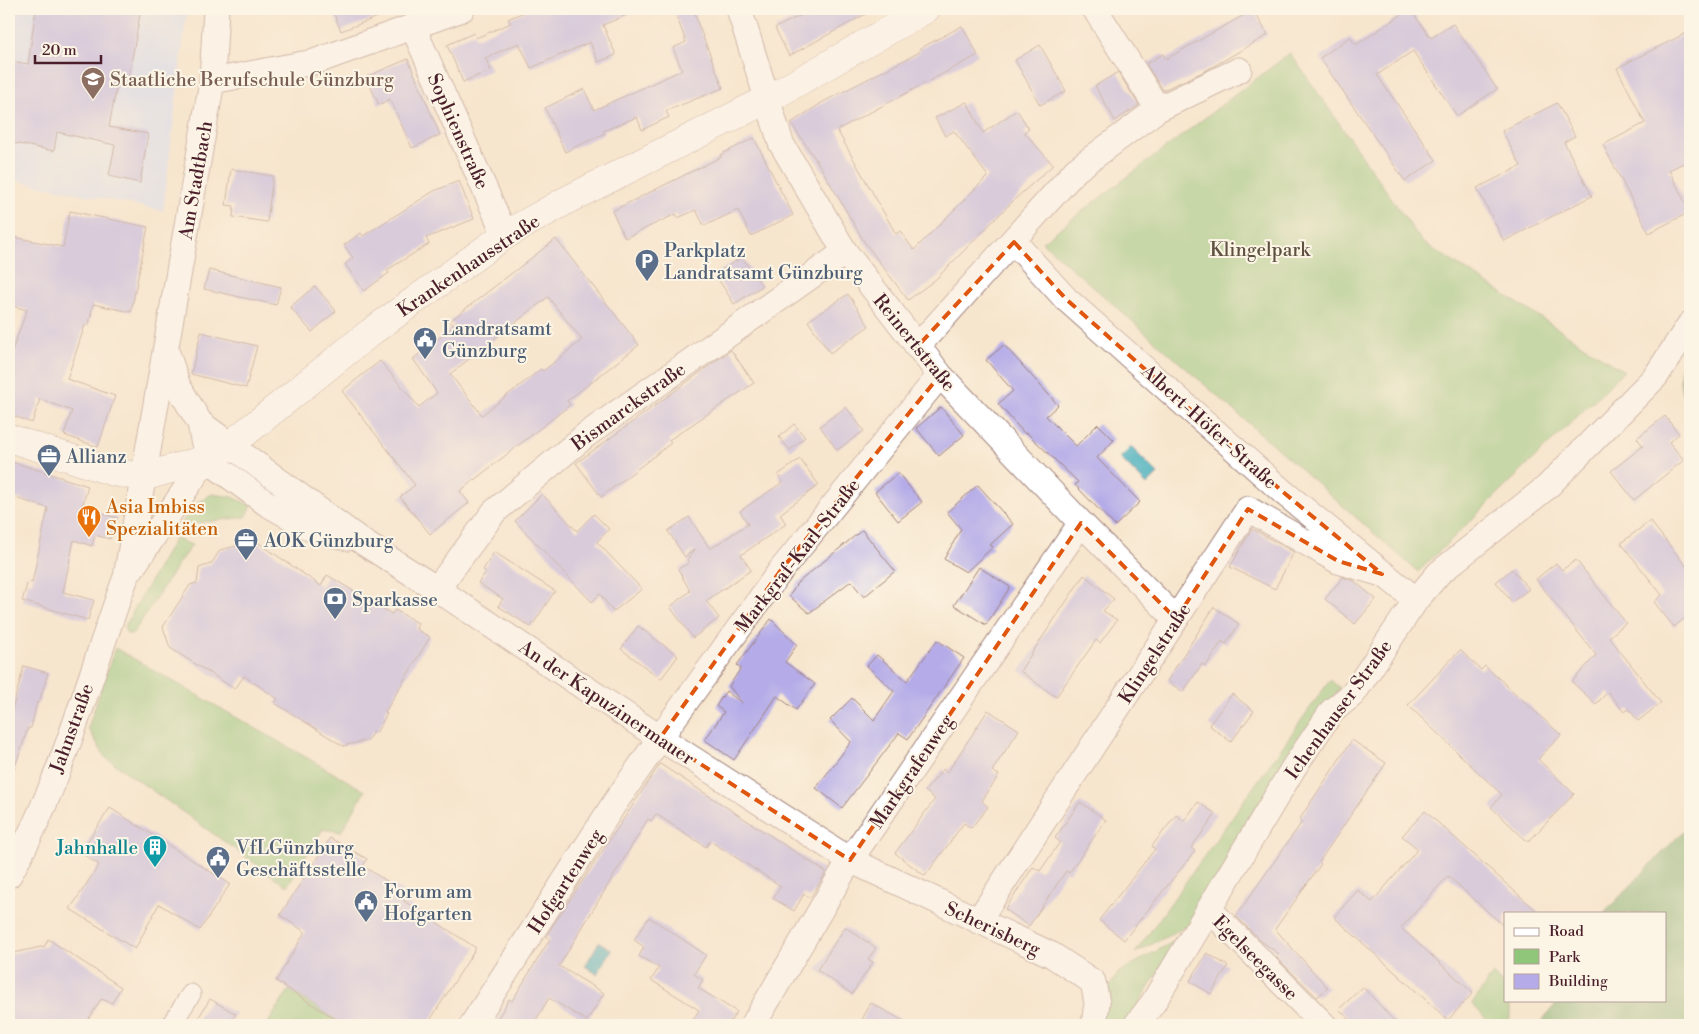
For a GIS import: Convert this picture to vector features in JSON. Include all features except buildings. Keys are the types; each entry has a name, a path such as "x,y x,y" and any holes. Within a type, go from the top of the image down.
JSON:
{"street":[{"name":"Am Stadtbach","path":"142,476 166,350 212,81 216,9"},
{"path":"212,81 314,62 462,9"},
{"name":"Reinertstraße","path":"739,9 782,143 845,252 940,376 1176,619"},
{"name":"Krankenhausstraße","path":"9,438 113,472 142,476 206,459 230,445 371,332 505,235 568,199 768,99 926,9"},
{"path":"1095,9 1158,109"},
{"name":"Sophienstraße","path":"413,27 505,235"},
{"path":"917,348 1014,242 1076,170 1158,109 1239,70"},
{"name":"Albert-Höfer-Straße","path":"1014,242 1066,299 1283,492 1416,600"},
{"name":"Bismarckstraße","path":"437,589 494,512 586,435 845,252"},
{"name":"Ichenhauser Straße","path":"1136,1025 1153,1004 1294,767 1332,711 1353,694 1416,600 1439,573 1547,486 1656,376 1690,324"},
{"name":"Am Stadtbach","path":"166,350 178,386 200,423 206,459"},
{"name":"Markgraf-Karl-Straße","path":"660,738 781,570 940,376"},
{"name":"Am Stadtbach","path":"200,423 230,445"},
{"name":"An der Kapuzinermauer","path":"230,445 364,543 437,589 660,738 850,860"},
{"name":"An der Kapuzinermauer","path":"206,459 266,503 312,529 364,543"},
{"name":"Jahnstraße","path":"9,875 41,808 66,746 103,637 126,577 161,510 206,459"},
{"path":"142,476 161,510"},
{"name":"Jahnstraße","path":"126,577 142,476"},
{"name":"Klingelstraße","path":"978,920 1248,509 1338,561 1382,574"},
{"name":"Jahnstraße","path":"136,519 161,510"},
{"name":"Markgrafenweg","path":"753,1025 850,860 1081,523"},
{"name":"Hofgartenweg","path":"472,1025 614,804 660,738"},
{"name":"Scherisberg","path":"850,860 1052,955 1093,982 1097,1004 1094,1025"},
{"name":"Egelseegasse","path":"1210,910 1324,1025"},
{"path":"171,1025 191,994"}],"highlighted area":[{"path":"1014,242 1066,299 1283,492 1382,574 1338,561 1248,509 1176,619 1081,523 850,860 660,738 781,570 940,375 917,347"}],"shaded area":[{"name":"Staatliche Berufschule Günzburg","path":"9,9 187,9 163,211 9,179"}],"green space":[{"name":"Klingelpark","path":"1290,53 1422,242 1624,371 1418,572 1042,242"},
{"path":"1690,348 1690,421 1680,384 1680,375 1681,367"},
{"path":"212,494 233,497 252,506 246,517 181,525 192,506"},
{"path":"175,538 192,545 133,634 127,634 124,627"},
{"path":"115,648 365,791 341,832 323,829 287,886 105,757 88,728"},
{"path":"1330,680 1340,688 1308,730 1189,925 1135,953"},
{"path":"1690,824 1690,1025 1538,1025 1557,1002 1666,1002 1666,912 1605,912"},
{"path":"1178,939 1126,1025 1101,1025 1104,995 1119,972"},
{"path":"1493,974 1504,986 1504,1002 1510,1002 1510,1018 1506,1025 1492,1025 1472,1004"},
{"path":"289,990 344,1025 270,1025 268,1023"}],"water":[{"path":"1131,447 1158,474 1147,485 1120,458"},
{"path":"599,942 612,950 597,974 585,966"}],"place":[{"name":"Staatliche Berufschule Günzburg","path":"93,100"},
{"name":"Parkplatz Landratsamt Günzburg","path":"647,282"},
{"name":"Landratsamt Günzburg","path":"425,360"},
{"name":"Allianz","path":"49,477"},
{"name":"Asia Imbiss Spezialitäten","path":"89,538"},
{"name":"AOK Günzburg","path":"246,561"},
{"name":"Sparkasse","path":"335,620"},
{"name":"Jahnhalle","path":"155,868"},
{"name":"VfLGünzburg Geschäftsstelle","path":"218,879"},
{"name":"Forum am Hofgarten","path":"366,923"}]}
